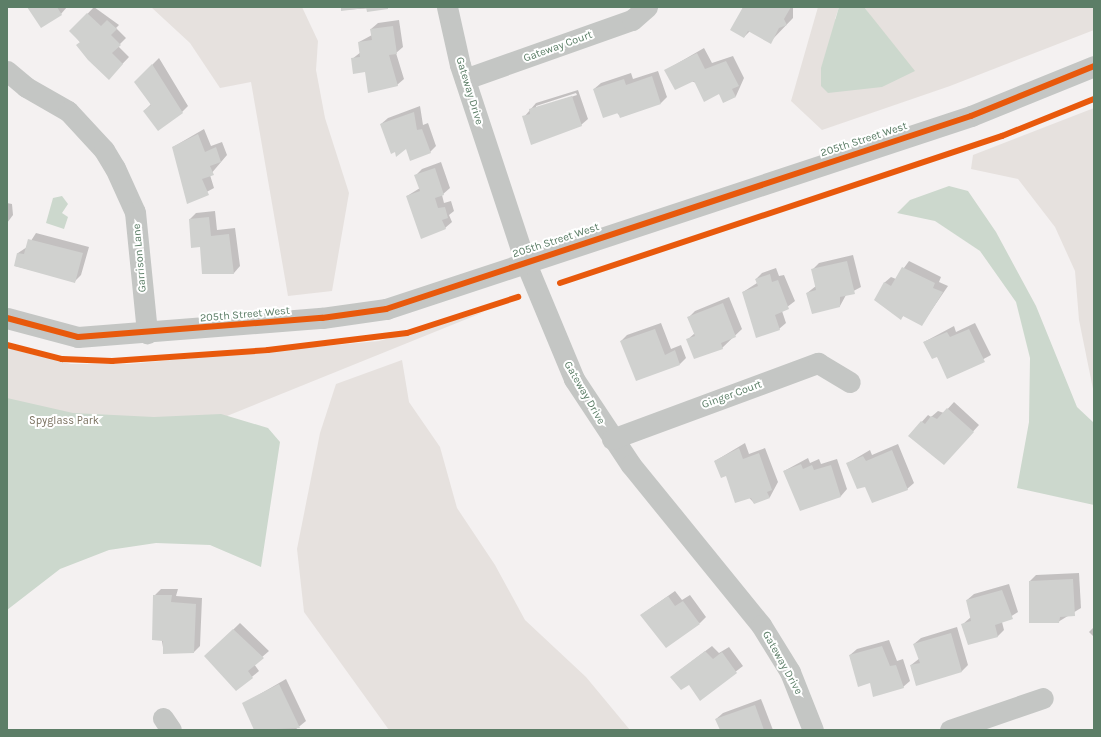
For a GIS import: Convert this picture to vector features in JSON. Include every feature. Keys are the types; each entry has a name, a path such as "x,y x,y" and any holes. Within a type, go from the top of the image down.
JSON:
{"street":[{"name":"Gateway Drive","path":"447,7 465,79 525,262 574,380 612,440 761,625 790,672 813,730"},
{"name":"Gateway Court","path":"465,79 632,20 647,7"},
{"name":"205th Street West","path":"7,318 78,337 146,333 359,315 971,116 1094,66"},
{"name":"Garrison Lane","path":"7,70 26,87 68,111 104,150 115,168 135,212 146,333"},
{"name":"Ginger Court","path":"612,440 818,363 850,382"},
{"path":"950,730 1043,698"}],"green space":[{"path":"151,7 302,7 318,41 316,70 325,118 349,193 332,291 288,296 251,82 220,88 190,43"},
{"path":"818,7 839,7 835,19 870,15 864,7 1094,7 1094,30 950,86 822,130 791,101"},
{"path":"1094,108 1094,394 1079,320 1075,271 1055,227 1018,179 971,169 973,155"},
{"name":"Spyglass Park","path":"484,312 7,505 7,348 71,364 129,364 379,341"},
{"path":"402,360 409,402 440,447 457,508 495,565 525,620 586,677 630,730 389,730 304,612 297,549 320,433 336,384"}],"shaded area":[{"path":"839,7 864,7 915,71 882,87 828,93 821,86 821,68"},
{"path":"949,186 968,191 996,232 1036,306 1077,407 1094,423 1094,505 1017,488 1029,422 1030,358 1016,302 980,251 935,221 897,213 910,200"},
{"path":"62,196 68,204 62,213 68,217 64,229 46,223 53,198"},
{"path":"7,398 73,413 154,417 221,414 268,428 280,442 261,567 210,545 156,543 109,550 60,569 7,610"}],"building":[{"path":"27,7 57,7 62,15 41,28"},
{"path":"341,7 365,7 365,8 341,11"},
{"path":"366,7 388,7 388,9 367,12"},
{"path":"743,7 791,7 784,19 787,25 779,28 771,44 748,31 744,38 730,30"},
{"path":"87,13 101,26 107,20 117,29 111,35 121,45 112,53 123,64 109,80 88,60 76,45 80,42 69,31"},
{"path":"393,26 397,54 389,55 398,86 368,93 365,72 353,74 351,58 360,57 358,42 372,40 370,29"},
{"path":"697,53 705,69 726,61 739,86 732,89 736,97 723,103 719,94 704,102 694,81 675,90 664,70"},
{"path":"152,64 183,113 158,131 143,111 151,105 134,82"},
{"path":"652,76 661,104 620,118 618,113 603,118 593,89 624,79 626,85"},
{"path":"572,96 582,126 531,145 522,116 530,114 529,109"},
{"path":"414,112 417,130 422,129 431,153 410,161 406,149 396,157 395,152 391,154 380,124"},
{"path":"198,134 205,152 216,147 221,162 210,166 214,175 202,179 209,195 187,204 172,147"},
{"path":"435,168 444,195 435,198 438,208 445,207 448,218 442,220 446,229 421,239 406,196 420,191 414,175"},
{"path":"209,217 211,236 229,234 234,274 202,274 200,247 191,248 189,219"},
{"path":"28,239 83,253 75,283 14,266 17,253 24,254"},
{"path":"847,261 855,294 840,297 840,307 812,314 806,293 816,290 811,269"},
{"path":"902,267 935,283 933,288 943,292 922,326 903,316 901,320 874,300 884,282 891,286"},
{"path":"770,274 772,282 778,280 789,309 775,315 780,330 756,338 742,292 758,286 755,279"},
{"path":"723,303 736,337 721,343 723,349 694,359 686,339 695,336 687,317"},
{"path":"655,329 665,355 675,350 680,365 636,381 620,341"},
{"path":"969,329 985,362 947,379 937,357 932,359 923,342 947,332 950,337"},
{"path":"947,408 974,432 944,465 908,436 921,421 925,424 931,416 937,419"},
{"path":"739,448 743,459 759,453 772,490 767,492 770,498 754,504 751,498 735,503 726,476 721,478 714,461"},
{"path":"892,450 908,490 872,503 865,487 857,489 846,463 863,456 866,461"},
{"path":"801,464 803,469 812,465 814,470 831,465 841,497 800,511 783,471"},
{"path":"1073,579 1075,616 1060,617 1059,623 1029,623 1029,581"},
{"path":"1002,590 1013,619 995,625 998,637 968,645 961,624 971,621 966,600"},
{"path":"153,595 172,595 171,602 196,604 194,653 163,654 163,641 152,640"},
{"path":"668,596 675,606 683,601 700,624 666,648 640,615"},
{"path":"233,629 264,658 248,671 253,678 236,691 204,656"},
{"path":"951,633 962,672 916,686 910,665 920,663 913,644"},
{"path":"882,646 890,666 896,665 904,688 873,697 870,683 858,687 849,655"},
{"path":"705,651 713,659 722,652 737,673 700,701 689,685 681,690 670,677"},
{"path":"279,684 300,728 254,730 242,703"},
{"path":"755,705 764,730 720,730 715,719"}],"cycle path":[{"path":"7,318 78,337 322,318 386,309 971,116 1094,66"},
{"path":"560,283 1002,136 1094,99"},
{"path":"7,345 62,359 112,361 268,350 407,333 518,297"}]}
